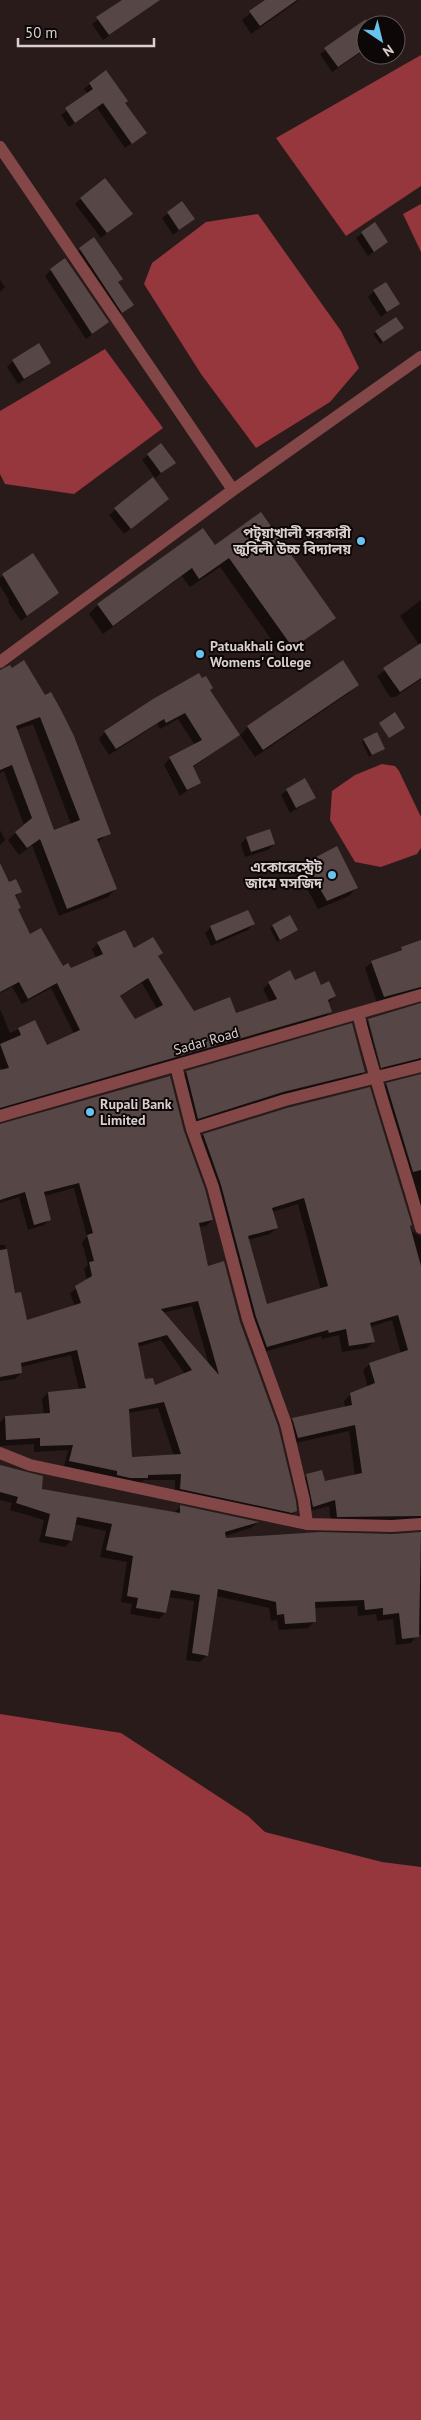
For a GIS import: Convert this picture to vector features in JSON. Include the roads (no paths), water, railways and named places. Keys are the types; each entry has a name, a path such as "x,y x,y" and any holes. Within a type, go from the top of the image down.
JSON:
{"street":[{"path":"0,147 233,490"},
{"path":"0,662 233,490 421,357"},
{"name":"Sadar Road","path":"0,1116 421,995"},
{"path":"358,1013 374,1077 402,1159 421,1228"},
{"path":"176,1066 192,1129 214,1188 248,1319 286,1424 304,1500 307,1524"},
{"path":"192,1129 285,1100 421,1066"},
{"path":"0,1453 30,1465 307,1524 392,1526 421,1524"}],"place":[{"name":"পটুয়াখালী সরকারী জুবিলী উচ্চ বিদ্যালয়","path":"361,541"},
{"name":"Patuakhali Govt Womens' College","path":"200,654"},
{"name":"একোরেস্ট্রেট জামে মসজিদ","path":"332,875"},
{"name":"Rupali Bank Limited","path":"90,1112"}]}
